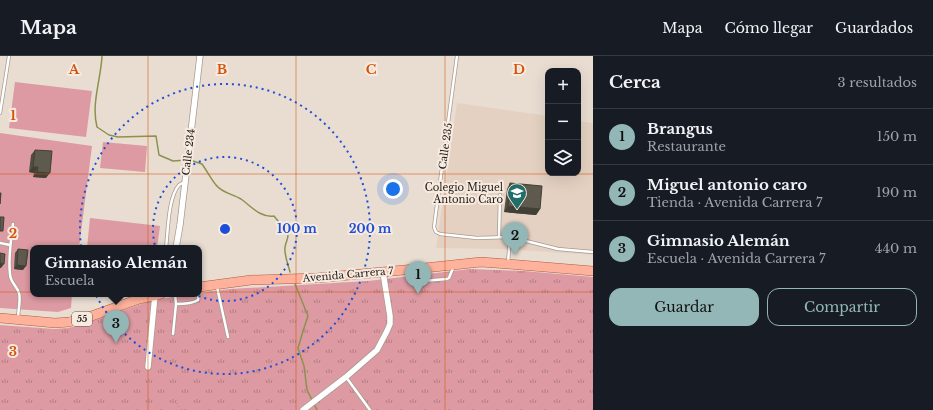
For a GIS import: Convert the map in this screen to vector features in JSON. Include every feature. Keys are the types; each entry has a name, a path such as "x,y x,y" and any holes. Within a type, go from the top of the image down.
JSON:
{"main road":[{"name":"Avenida Carrera 7","path":"202,286 251,280 317,278 482,262 593,271"},
{"name":"55","path":"0,318 55,323 69,322 86,318 148,297"}],"street":[{"name":"Calle 234","path":"176,245 200,56"},
{"path":"303,410 346,377 377,350 388,331 390,316 382,272"},
{"path":"148,367 158,297"}],"lane":[{"path":"0,113 9,56"},
{"name":"Calle 235","path":"457,56 434,227 436,232 440,234 477,238 499,237"},
{"path":"166,245 169,213 172,200 175,190 179,185 185,182"},
{"path":"500,195 499,237 510,237 558,249 593,252"},
{"path":"13,224 10,244 10,276 20,295 18,319"},
{"path":"508,264 510,237"},
{"path":"0,243 10,244"},
{"path":"415,269 422,281 446,279 451,274 453,265"},
{"path":"216,284 228,337"},
{"path":"173,334 175,297"},
{"path":"176,304 196,302 198,297"},
{"path":"346,377 370,410"}],"path":[{"path":"176,403 182,410"}],"shaded area":[{"name":"Colegio Miguel Antonio Caro","path":"457,103 545,116 545,176 581,176 581,121 593,123 593,255 503,249 436,248"}],"green space":[{"path":"15,82 92,91 86,137 9,128"},
{"path":"0,133 92,146 79,245 30,245 30,297 72,297 71,308 58,312 0,308"},
{"path":"103,142 147,146 145,172 100,168"},
{"path":"90,218 160,226 157,245 87,245"},
{"path":"470,269 524,271 593,277 593,410 0,410 0,325 54,329 68,328 81,325 150,301 172,297 202,297 202,293 230,289 368,281"}],"building":[{"path":"35,150 52,151 50,173 37,172 38,167 33,167"},
{"path":"510,183 542,186 540,209 508,206"},
{"path":"0,217 4,217 3,231 0,231"},
{"path":"18,249 28,250 26,266 17,265"},
{"path":"0,253 5,254 4,264 0,263"}],"waterway":[{"path":"102,56 95,109 97,127 109,135 118,137 156,136 159,155 173,161 187,160"},
{"path":"190,160 202,164 218,188 241,199 260,213 274,216 288,235 285,250 290,272"},
{"path":"295,284 308,316 298,348 304,366 307,390 317,410"}],"place":[{"name":"Colegio Miguel Antonio Caro","path":"517,210"},
{"name":"Miguel antonio caro","path":"515,255"},
{"name":"Brangus","path":"418,294"},
{"name":"Gimnasio Alemán","path":"116,343"}]}
